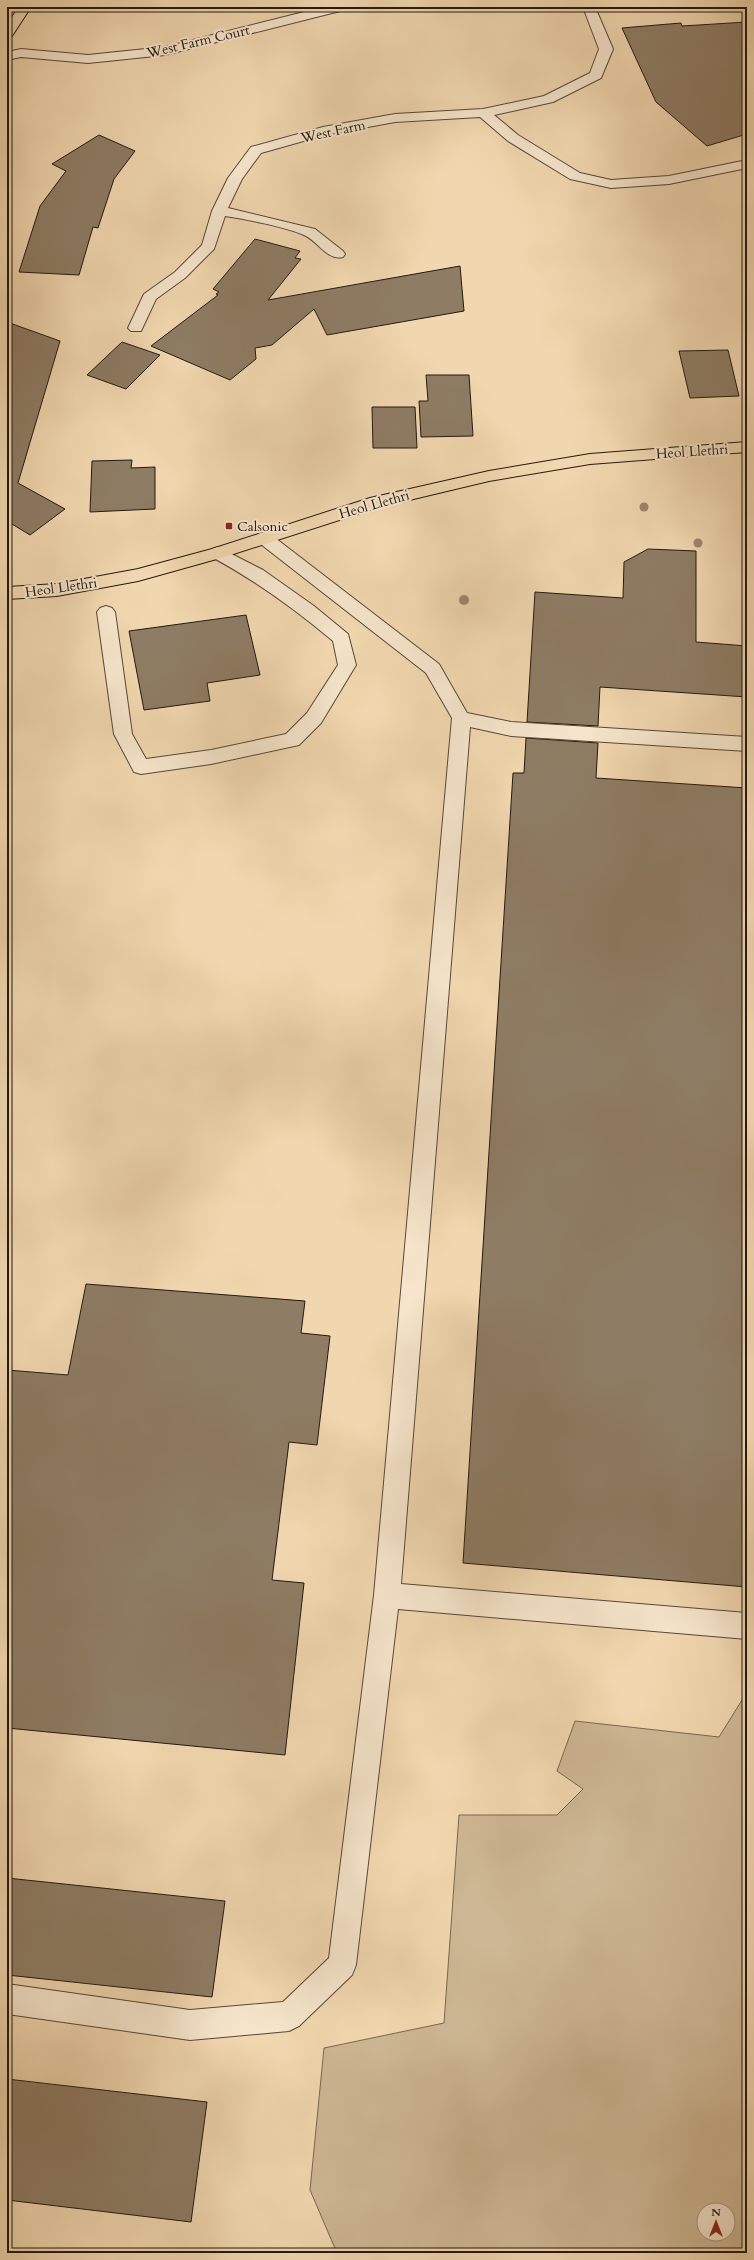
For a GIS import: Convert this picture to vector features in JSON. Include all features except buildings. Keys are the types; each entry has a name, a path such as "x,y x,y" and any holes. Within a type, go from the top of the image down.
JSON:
{"main road":[{"path":"7,33 25,7"},
{"name":"Heol Llethri","path":"7,593 64,589 138,575 218,553 376,502 489,476 590,459 747,448"}],"street":[{"name":"West Farm Court","path":"7,56 21,53 88,60 165,51 339,7"},
{"path":"483,112 548,99 596,75 606,49 589,7"},
{"path":"483,112 514,138 575,176 611,184 669,180 747,164"},
{"name":"West Farm","path":"136,328 149,297 180,275 209,246 219,211 235,178 256,150 323,131 395,118 483,112"},
{"path":"219,211 242,214 310,232 338,254"},
{"path":"7,1999 190,2025 289,2016 342,1965 387,1595 461,718 433,669 264,538"},
{"path":"106,612 123,734 141,767 211,757 292,740 314,718 347,665 342,638 308,610 258,574 218,553"},
{"path":"461,718 511,729 747,744"},
{"path":"387,1595 747,1626"}],"shaded area":[{"path":"747,1692 747,2253 337,2253 310,2190 324,2048 444,2023 459,1815 557,1815 583,1789 557,1771 575,1721 719,1737"}],"place":[{"name":"Calsonic","path":"229,526"}]}
